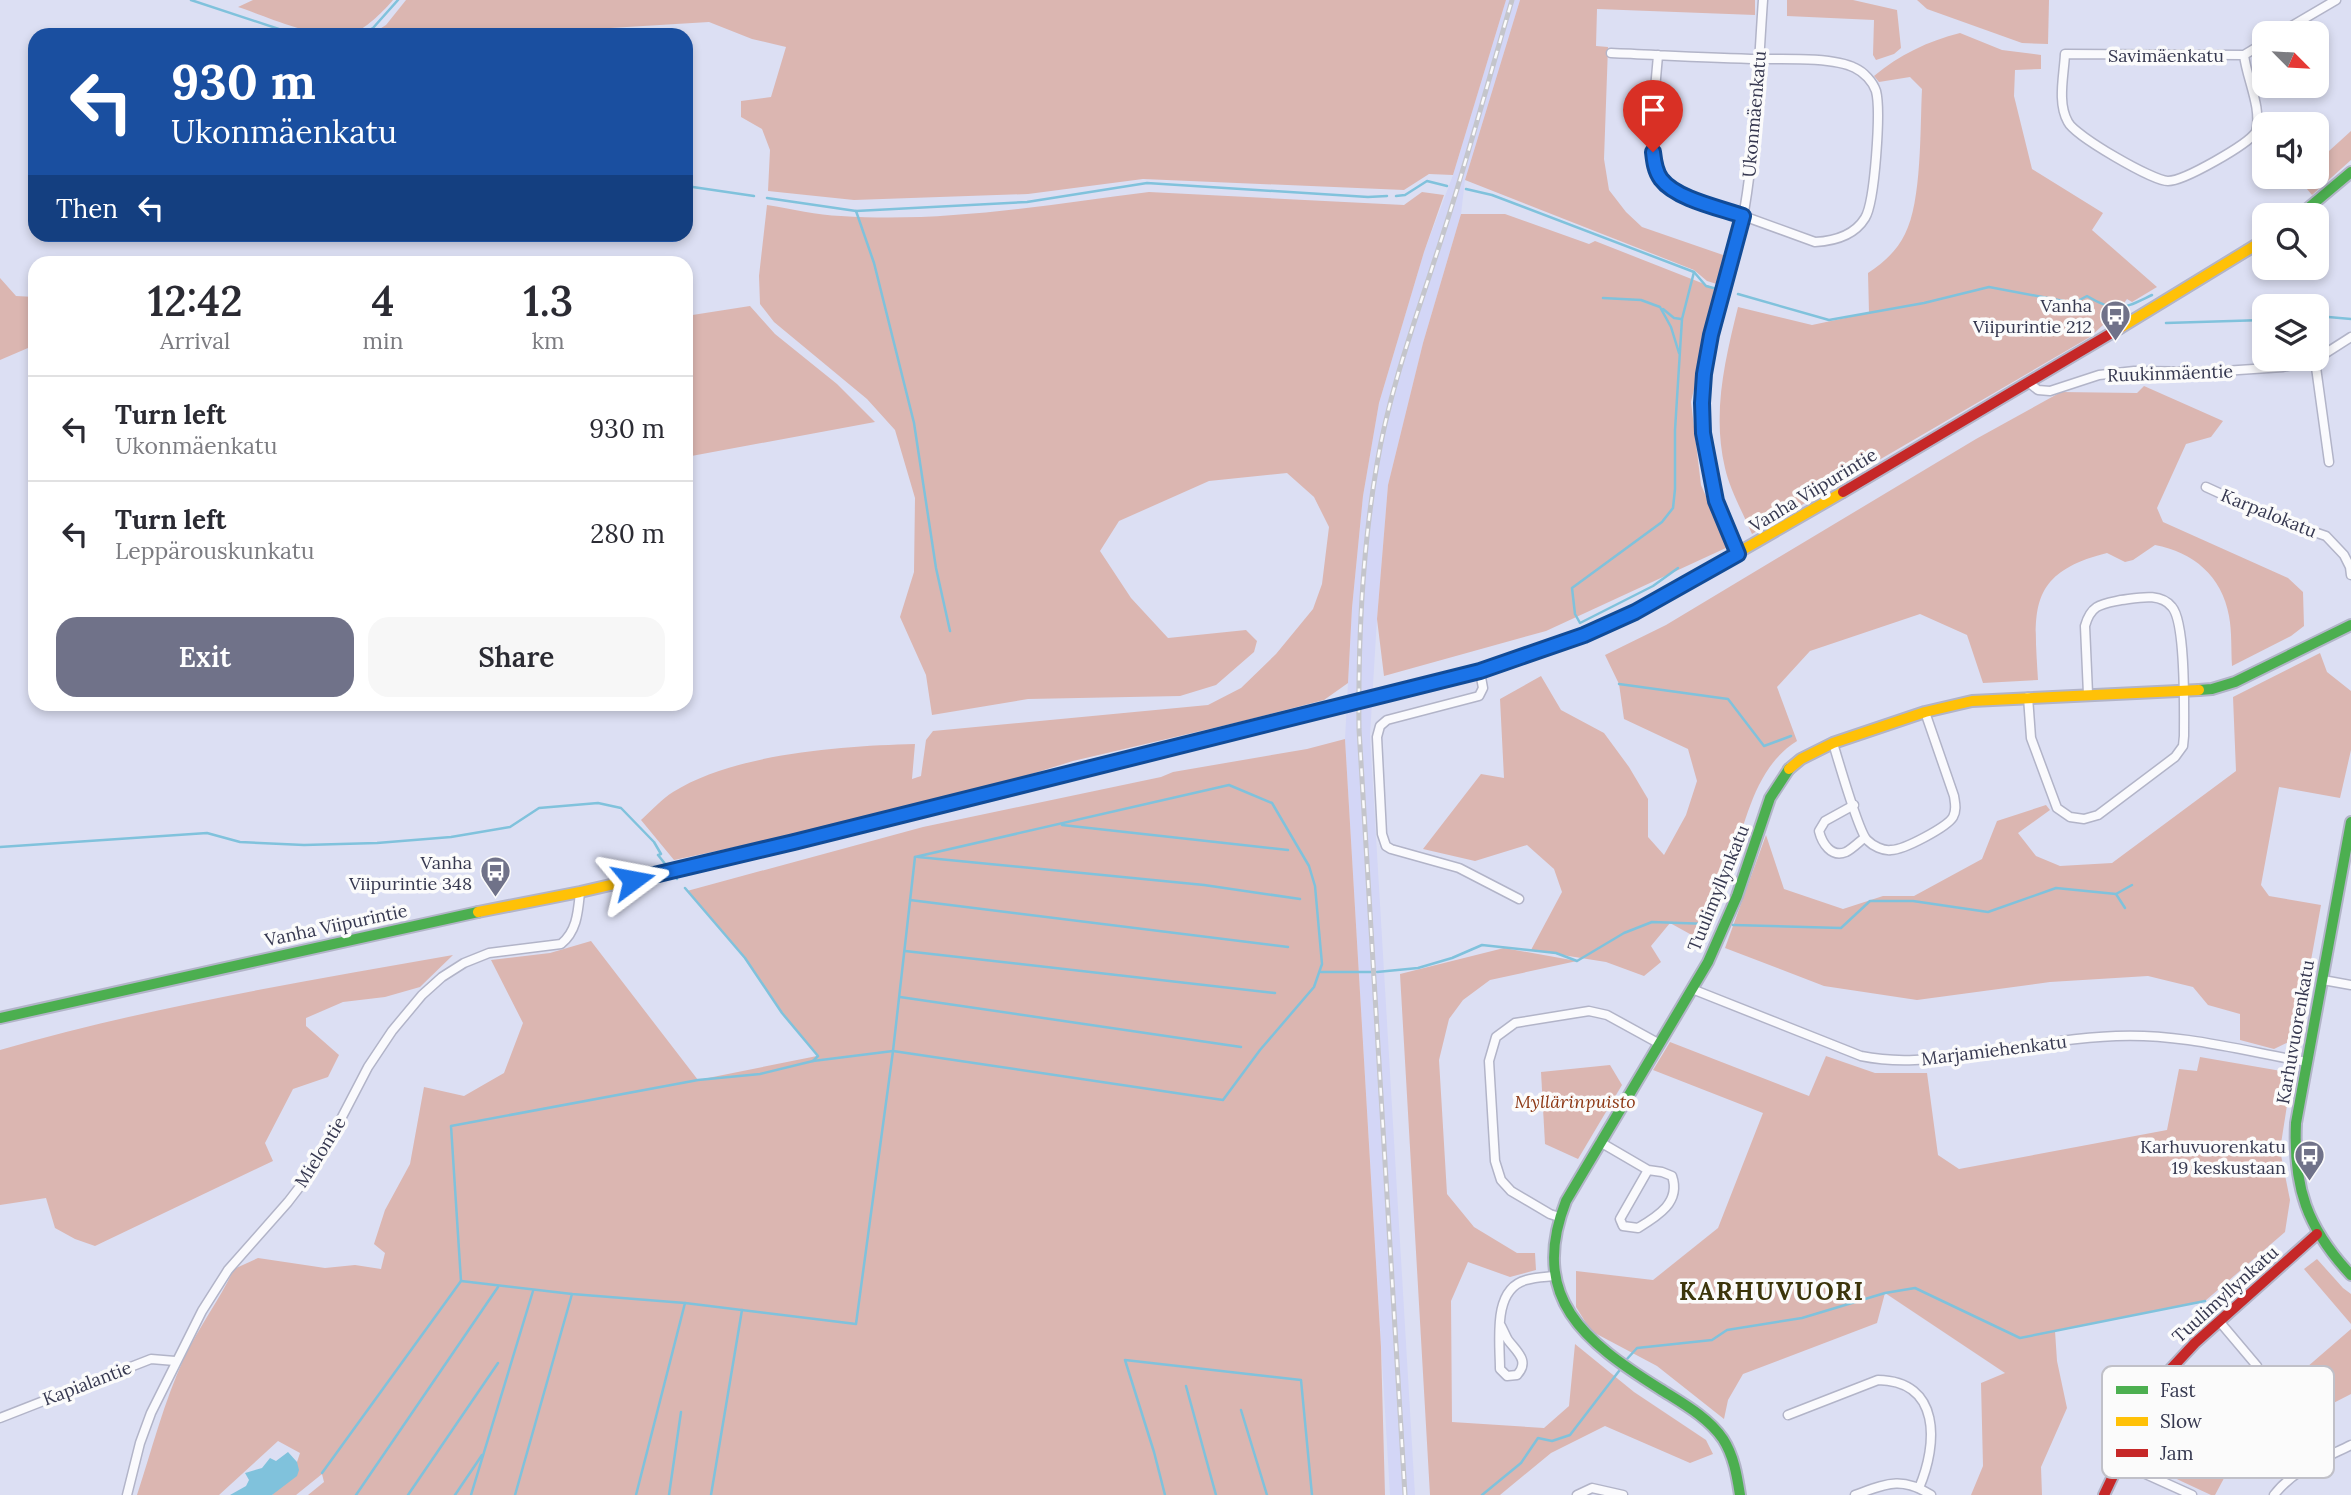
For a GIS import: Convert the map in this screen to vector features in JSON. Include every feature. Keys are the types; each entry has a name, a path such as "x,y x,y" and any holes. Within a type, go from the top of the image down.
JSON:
{"street":[{"name":"Ukonmäenkatu","path":"1738,554 1713,490 1703,433 1702,403 1711,335 1743,216 1752,158 1763,0"},
{"path":"2300,21 2336,0"},
{"name":"Savimäenkatu","path":"2244,55 2246,73 2257,110 2256,132 2245,144 2184,176 2169,181 2151,176 2090,141 2068,123 2062,104 2065,54 2244,55 2252,50"},
{"path":"1611,53 1759,59 1841,63 1857,69 1868,78 1875,90 1878,106 1872,194 1866,217 1858,227 1846,236 1815,242 1668,187 1659,177 1653,152 1658,55"},
{"path":"2314,203 2351,172"},
{"name":"Vanha Viipurintie","path":"0,1018 424,923 580,892 794,842 1480,671 1584,635 1635,612 1738,554 2252,247"},
{"name":"Ruukinmäentie","path":"2329,351 2351,337"},
{"name":"Ruukinmäentie","path":"2028,382 2038,390 2050,391 2099,375 2134,371 2252,370"},
{"path":"2317,371 2329,462"},
{"name":"Karpalokatu","path":"2206,487 2276,519 2326,536 2344,555 2351,575"},
{"path":"2028,697 2031,738 2057,808 2070,817 2084,819 2098,816 2175,757 2183,746 2183,690 2178,616 2171,605 2155,597 2098,604 2088,615 2085,625 2088,694"},
{"name":"Tuulimyllynkatu","path":"1740,1495 1736,1464 1724,1441 1710,1424 1600,1350 1585,1336 1570,1315 1554,1276 1554,1243 1559,1217 1566,1201 1708,962 1729,917 1775,788 1786,772 1801,759 1833,743 1925,712 1972,701 2212,689 2235,682 2351,625"},
{"path":"1480,671 1483,688 1479,696 1387,720 1380,726 1377,737 1382,834 1386,846 1391,849 1459,868 1519,899"},
{"path":"1833,743 1864,838 1881,849 1902,848 1946,825 1954,816 1956,808 1925,712"},
{"path":"1854,805 1825,821 1819,831 1821,841 1828,849 1837,853 1846,852 1864,838"},
{"name":"Karhuvuorenkatu","path":"2351,822 2307,1062 2294,1149 2295,1173 2301,1199 2316,1234 2351,1275"},
{"name":"Mielontie","path":"127,1495 140,1443 151,1413 202,1311 228,1270 288,1202 318,1163 368,1067 392,1031 442,976 464,963 489,953 561,944 569,938 574,928 580,892"},
{"path":"2323,980 2351,985"},
{"name":"Marjamiehenkatu","path":"1692,989 1861,1056 1885,1061 1924,1060 2095,1038 2142,1036 2195,1042 2307,1062"},
{"path":"1559,1217 1511,1191 1501,1180 1495,1161 1489,1061 1496,1037 1515,1023 1589,1011 1607,1015 1658,1043"},
{"path":"1600,1142 1648,1170 1672,1176 1675,1185 1669,1205 1638,1228 1623,1226 1620,1219 1623,1210 1648,1170"},
{"name":"Tuulimyllynkatu","path":"2174,1366 2195,1343 2316,1234"},
{"path":"1500,1324 1507,1339 1521,1356 1523,1363 1517,1375 1507,1376 1500,1368 1500,1324 1504,1300 1512,1288 1524,1280 1554,1276"},
{"path":"2219,1321 2258,1366"},
{"name":"Kapialantie","path":"0,1418 151,1359 175,1361"},
{"path":"1788,1415 1878,1380 1892,1380 1906,1385 1919,1395 1926,1406 1932,1437 1927,1469 1919,1488"},
{"path":"2334,1454 2351,1445"},
{"name":"Tuulimyllynkatu","path":"2104,1495 2112,1478"},
{"path":"2154,1478 2192,1495"},
{"path":"2274,1495 2291,1478"},
{"path":"1855,1495 1902,1482 1931,1495"},
{"path":"1577,1495 1592,1488 1606,1489 1623,1495"}],"shaded area":[{"path":"1506,0 1520,0 1465,180 1461,214 1423,343 1388,485 1377,619 1370,735 1415,1495 1390,1495 1345,739 1352,608 1363,496 1379,403 1424,252 1453,175"},
{"path":"288,1452 297,1462 297,1476 272,1495 230,1495 246,1486 249,1480 245,1473 262,1468 270,1458 276,1461"}],"green space":[{"path":"253,0 393,0 362,28 297,28 238,7"},
{"path":"406,0 1506,0 1453,175 1429,174 1404,190 1143,179 1028,194 854,200 768,191 770,150 762,129 741,117 741,101 771,97 786,47 752,39 709,22 610,28 381,28"},
{"path":"1520,0 1755,0 1755,15 1597,9 1596,46 1608,47 1604,159 1609,190 1642,227 1726,256 1720,285 1707,281 1694,270 1465,180"},
{"path":"1787,0 1853,0 1897,10 1901,48 1894,54 1876,60 1873,55 1874,20 1787,16"},
{"path":"1917,0 2049,0 2048,44 2022,43 1927,9"},
{"path":"1960,33 2002,50 2041,55 2041,69 2015,70 2014,96 2032,169 2103,213 2092,230 2157,287 2132,302 2127,299 2122,306 2109,308 2116,313 2090,337 1752,534 1733,493 1721,447 1722,387 1738,307 1812,325 1869,313 1868,273 1894,251 1911,220 1919,164 1922,89 1910,77 1879,82 1874,76 1914,50"},
{"path":"2351,131 2351,160 2329,180 2329,151"},
{"path":"2307,189 2319,189 2312,195"},
{"path":"1149,192 1404,205 1422,192 1444,195 1379,403 1363,496 1348,683 1324,700 1073,761 973,792 864,820 674,860 641,820 673,792 698,779 727,768 790,754 915,744 912,779 921,776 926,740 933,731 1208,705 1241,688 1276,654 1313,609 1322,584 1329,527 1314,497 1287,473 1209,481 1119,521 1100,551 1131,598 1168,638 1246,630 1257,641 1254,652 1216,685 1180,696 1028,699 932,715 926,675 900,617 914,572 915,498 895,430 867,399 774,322 760,304 759,276 767,205 832,215 918,217 1034,207"},
{"path":"1461,214 1505,214 1589,244 1595,241 1717,289 1691,402 1701,485 1728,547 1546,631 1384,676 1377,619 1388,485 1423,343"},
{"path":"0,278 16,296 28,297 28,348 0,360"},
{"path":"750,306 775,334 837,384 875,422 693,456 693,315"},
{"path":"2144,386 2223,421 2211,437 2186,444 2157,508 2163,522 2288,578 2303,592 2304,626 2291,636 2232,666 2229,616 2220,589 2213,578 2204,568 2182,553 2155,545 2133,560 2125,562 2107,553 2081,561 2062,571 2049,584 2041,598 2037,614 2038,680 1983,683 1967,635 1920,614 1810,651 1777,687 1797,741 1771,765 1754,796 1731,865 1723,873 1699,939 1670,923 1651,946 1661,962 1644,976 1606,962 1531,950 1562,892 1554,869 1527,845 1475,861 1423,849 1481,774 1504,778 1500,699 1541,676 1561,710 1604,733 1629,767 1648,799 1648,837 1664,855 1686,815 1697,781 1688,749 1624,719 1619,684 1605,655 1666,625 1976,439 2061,392 2137,393"},
{"path":"2320,653 2327,672 2351,691 2351,750 2340,798 2279,787 2261,885 2269,896 2321,905 2297,1038 2274,1049 2240,1040 2240,1014 2208,1005 2193,987 2148,976 2050,982 1917,1000 1824,986 1725,948 1766,835 1784,889 1843,909 1883,896 1914,896 1982,859 1997,821 2046,805 2050,810 2018,833 2036,856 2060,866 2112,863 2236,771 2233,697"},
{"path":"1345,739 1381,1347 1385,1495 308,1495 324,1482 322,1474 296,1495 272,1495 297,1462 300,1453 278,1441 219,1495 137,1495 177,1375 234,1269 258,1258 325,1268 355,1265 381,1269 385,1253 374,1244 385,1210 410,1164 424,1087 464,1096 504,1073 523,1023 491,960 550,953 591,941 698,1080 817,1056 782,1013 745,958 687,891 923,827 1161,777 1173,772 1307,749"},
{"path":"1504,948 1577,961 1490,980 1463,1000 1449,1019 1439,1060 1447,1194 1474,1227 1517,1253 1535,1253 1536,1270 1510,1277 1468,1262 1451,1301 1452,1422 1544,1428 1569,1406 1575,1344 1634,1392 1706,1440 1713,1454 1690,1463 1605,1426 1551,1453 1500,1495 1430,1495 1400,974"},
{"path":"453,955 420,987 385,997 343,1002 306,1018 306,1026 339,1055 328,1077 293,1089 265,1143 273,1161 95,1246 55,1228 46,1198 0,1205 0,1050 168,1008"},
{"path":"1670,1042 1809,1096 1826,1056 1875,1073 1927,1073 1938,1155 1959,1169 2167,1130 2179,1069 2197,1071 2200,1057 2287,1072 2291,1080 2280,1150 2290,1200 2285,1232 2205,1301 2055,1331 2057,1361 2067,1408 2041,1467 2042,1495 1971,1495 1983,1466 1981,1383 2005,1373 1885,1293 1877,1323 1743,1374 1728,1400 1724,1419 1657,1366 1591,1331 1576,1307 1576,1271 1653,1280 1718,1228 1763,1113 1653,1070"},
{"name":"Myllärinpuisto","path":"1610,1065 1622,1085 1578,1159 1545,1144 1541,1072"},
{"path":"2317,1259 2351,1294 2351,1324 2304,1269"},
{"path":"2351,1329 2351,1394 2334,1403 2334,1366 2308,1366"},
{"path":"2174,1478 2224,1478 2215,1495"}],"waterway":[{"path":"191,0 276,28"},
{"path":"373,28 398,0"},
{"path":"1396,196 1405,195 1427,181 1447,186"},
{"path":"767,198 856,211 1027,202 1147,183 1387,196"},
{"path":"693,187 754,196"},
{"path":"1466,189 1492,195 1694,272 1706,286 1717,289"},
{"path":"856,211 874,263 914,423 936,568 950,631"},
{"path":"1678,568 1653,586 1580,623 1575,614 1572,588 1662,522 1673,508 1682,319 1694,272"},
{"path":"1738,294 1829,320 1924,303 1989,287 2074,303 2087,296 2120,308 2152,295"},
{"path":"1603,298 1641,300 1660,307 1671,327 1679,353"},
{"path":"1663,309 1674,318 1681,319"},
{"path":"2329,317 2351,319"},
{"path":"2166,323 2252,320"},
{"path":"1619,684 1728,699 1764,746 1791,736"},
{"path":"322,1473 461,1281 451,1126 698,1080 760,1074 813,1061 893,1051 1223,1100 1260,1050 1314,987 1322,964 1315,886 1309,866 1272,803 1229,785 915,857"},
{"path":"0,847 207,833 240,842 304,845 377,843 451,837 510,827 539,808 598,803 621,808 654,842 661,854 658,855 666,865"},
{"path":"1062,825 1288,850"},
{"path":"461,1281 685,1303 856,1324 893,1051 915,857"},
{"path":"918,857 1204,885 1300,899"},
{"path":"1733,925 1841,928 1870,901 1913,901 1988,912 2056,888 2116,894 2132,885"},
{"path":"685,888 745,958 782,1013 818,1056 813,1061"},
{"path":"2116,894 2125,908"},
{"path":"910,900 1288,947"},
{"path":"1377,972 1418,968 1482,945 1556,953 1577,961 1624,933 1652,922 1709,924"},
{"path":"905,951 1275,993"},
{"path":"1321,972 1371,972"},
{"path":"900,997 1241,1047"},
{"path":"356,1495 498,1287"},
{"path":"1627,1359 1637,1348 1712,1340 1727,1330 1802,1318 1885,1293 1915,1288 2020,1338 2205,1301"},
{"path":"471,1495 533,1291"},
{"path":"515,1495 572,1294"},
{"path":"636,1495 685,1303"},
{"path":"711,1495 742,1310"},
{"path":"1165,1495 1125,1360 1301,1380 1312,1495"},
{"path":"408,1495 498,1363"},
{"path":"1482,1495 1521,1463 1538,1438 1552,1441 1570,1435 1619,1371"},
{"path":"1186,1386 1216,1495"},
{"path":"1241,1410 1267,1495"},
{"path":"669,1495 681,1412"},
{"path":"455,1495 482,1455"}],"railway":[{"path":"1405,1495 1359,729 1362,596 1372,497 1389,406 1461,176 1512,0"}],"traffic: fast":[{"path":"2314,203 2351,172"},
{"path":"2199,690 2235,682 2351,625"},
{"path":"792,843 1482,671"},
{"path":"1740,1495 1732,1459 1717,1431 1694,1411 1608,1353 1587,1334 1571,1314 1559,1291 1554,1265 1556,1235 1566,1201 1708,962 1737,896 1770,798 1789,769"},
{"path":"2351,822 2296,1123 2297,1167 2306,1205 2323,1240 2351,1275"},
{"path":"0,1018 478,912"}],"traffic: slow":[{"path":"2120,328 2252,247"},
{"path":"1482,671 1584,635 1635,612 1843,492"},
{"path":"1789,769 1801,759 1833,743 1925,712 1972,701 2199,690"},
{"path":"478,912 580,892 792,843"}],"traffic: jam":[{"path":"1843,492 2120,328"},
{"path":"2174,1366 2195,1343 2317,1234"},
{"path":"2104,1495 2112,1478"}],"place":[{"name":"Vanha Viipurintie 212","path":"2115,342"},
{"name":"Vanha Viipurintie 348","path":"495,899"},
{"name":"Karhuvuorenkatu 19 keskustaan","path":"2309,1183"}],"district":[{"name":"KARHUVUORI","path":"1772,1291"}],"route":[{"path":"633,880 1480,671 1584,635 1635,612 1738,554 1716,501 1708,468 1702,403 1711,335 1743,216 1668,187 1659,177 1653,152"}]}
